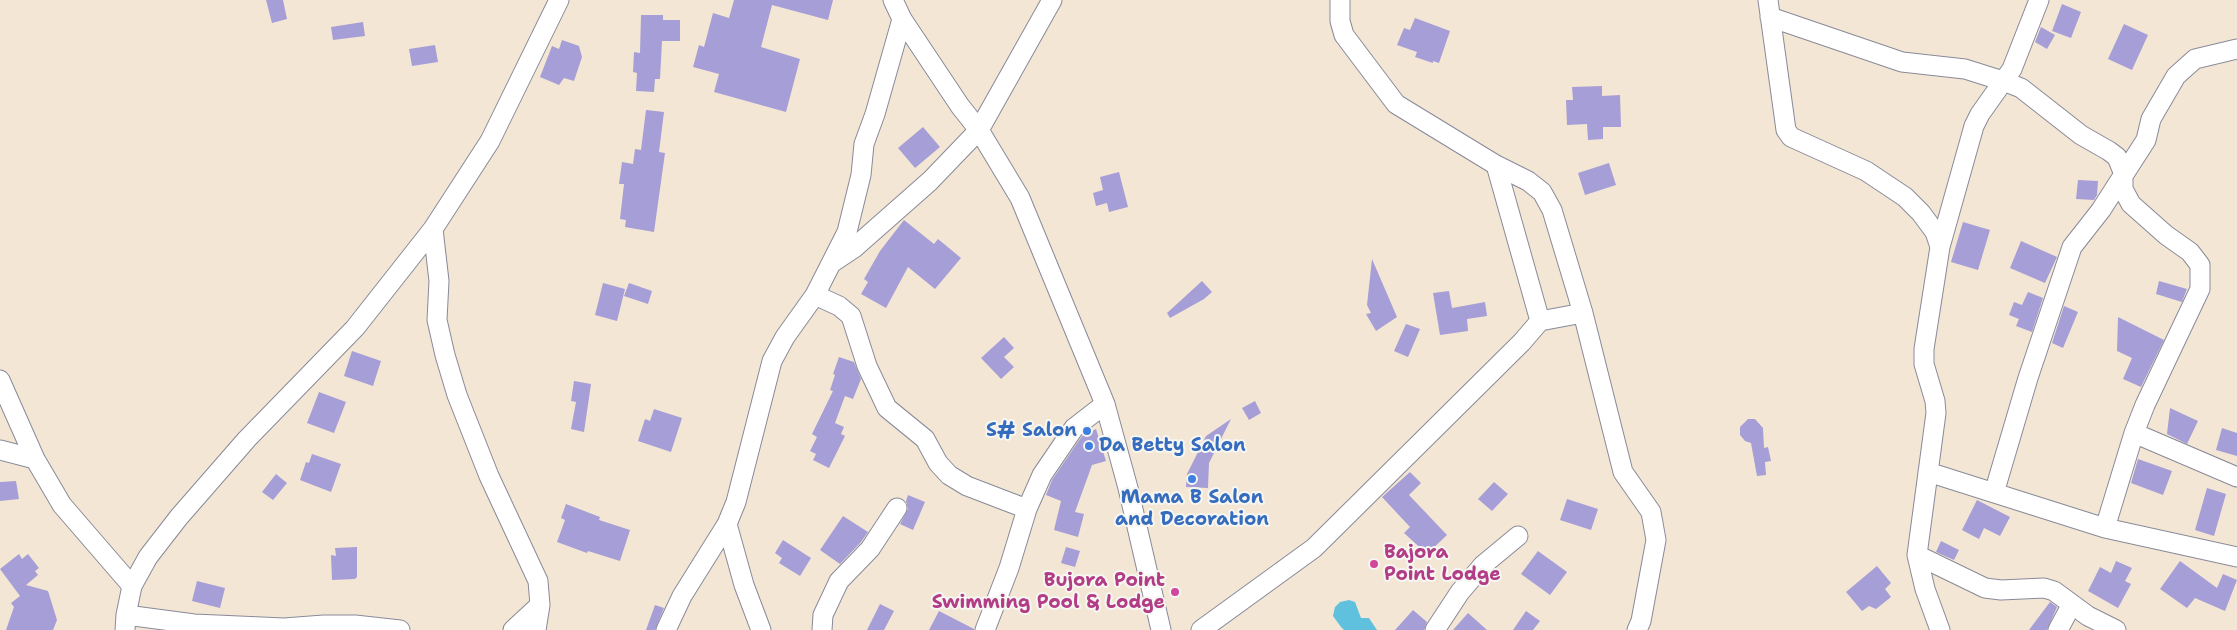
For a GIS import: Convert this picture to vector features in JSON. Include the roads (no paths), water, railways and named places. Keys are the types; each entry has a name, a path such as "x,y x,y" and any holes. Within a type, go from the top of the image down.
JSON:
{"street":[{"path":"400,630 347,625 284,628 126,622 132,586 148,557 179,518 254,432 355,328 433,229 476,166 490,141 559,0"},
{"path":"893,0 902,19 960,106 979,130 1020,198 1105,404 1128,488 1161,630"},
{"path":"829,265 883,222 964,147 979,130 1052,0"},
{"path":"1340,0 1340,21 1344,35 1396,104 1496,165 1528,181 1542,192 1552,210 1583,313 1623,472 1651,512 1656,540 1642,621 1637,630"},
{"path":"1940,630 1925,589 1917,555 1936,413 1936,401 1924,364 1924,349 1940,247 1974,126 2012,69 2039,0"},
{"path":"1769,8 1902,62 1965,69 2020,88 2081,135 2110,151 2121,165 2123,172 2122,189 2131,204 2155,226 2196,258 2200,265 2202,281 2200,289 2154,383 2134,433 2105,528"},
{"path":"1769,8 1786,130 1791,137 1866,171 1905,197 1921,213 1935,232 1940,247"},
{"path":"666,630 682,596 727,524 736,502 772,361 785,337 815,295 847,232 861,175 864,144 875,114 902,19"},
{"path":"1994,493 2028,378 2069,254 2078,238 2101,210 2123,172 2146,140 2151,119 2168,86 2180,70 2195,59 2237,49"},
{"path":"1496,165 1540,320"},
{"path":"433,229 433,246 439,281 437,320 445,355 471,432 538,581 540,605 536,630"},
{"path":"815,295 839,306 852,316 867,366 887,408 926,440 938,464 949,475 967,486 1027,509"},
{"path":"1201,630 1314,548 1522,342 1540,320 1583,313"},
{"path":"0,380 35,459 62,505 132,586"},
{"path":"985,630 1009,568 1027,509 1042,474 1074,428 1105,404"},
{"path":"2134,433 2237,477"},
{"path":"0,450 35,459"},
{"path":"1928,472 2105,528 2237,557"},
{"path":"822,630 823,615 839,581 870,549 897,508"},
{"path":"727,524 744,585 761,630"},
{"path":"1434,630 1460,592 1483,565 1518,536"},
{"path":"1917,555 1985,588 2001,590 2044,588 2054,590 2094,620 2116,630"},
{"path":"2058,630 2072,604"},
{"path":"514,630 540,605"}],"water":[{"path":"1349,600 1355,602 1361,618 1369,618 1377,630 1344,630 1341,627 1333,616 1335,607 1340,602"}],"place":[{"name":"S# Salon","path":"1087,431"},
{"name":"Da Betty Salon","path":"1089,446"},
{"name":"Mama B Salon and Decoration","path":"1192,479"},
{"name":"Bajora Point Lodge","path":"1374,564"},
{"name":"Bujora Point Swimming Pool & Lodge","path":"1175,592"}]}
